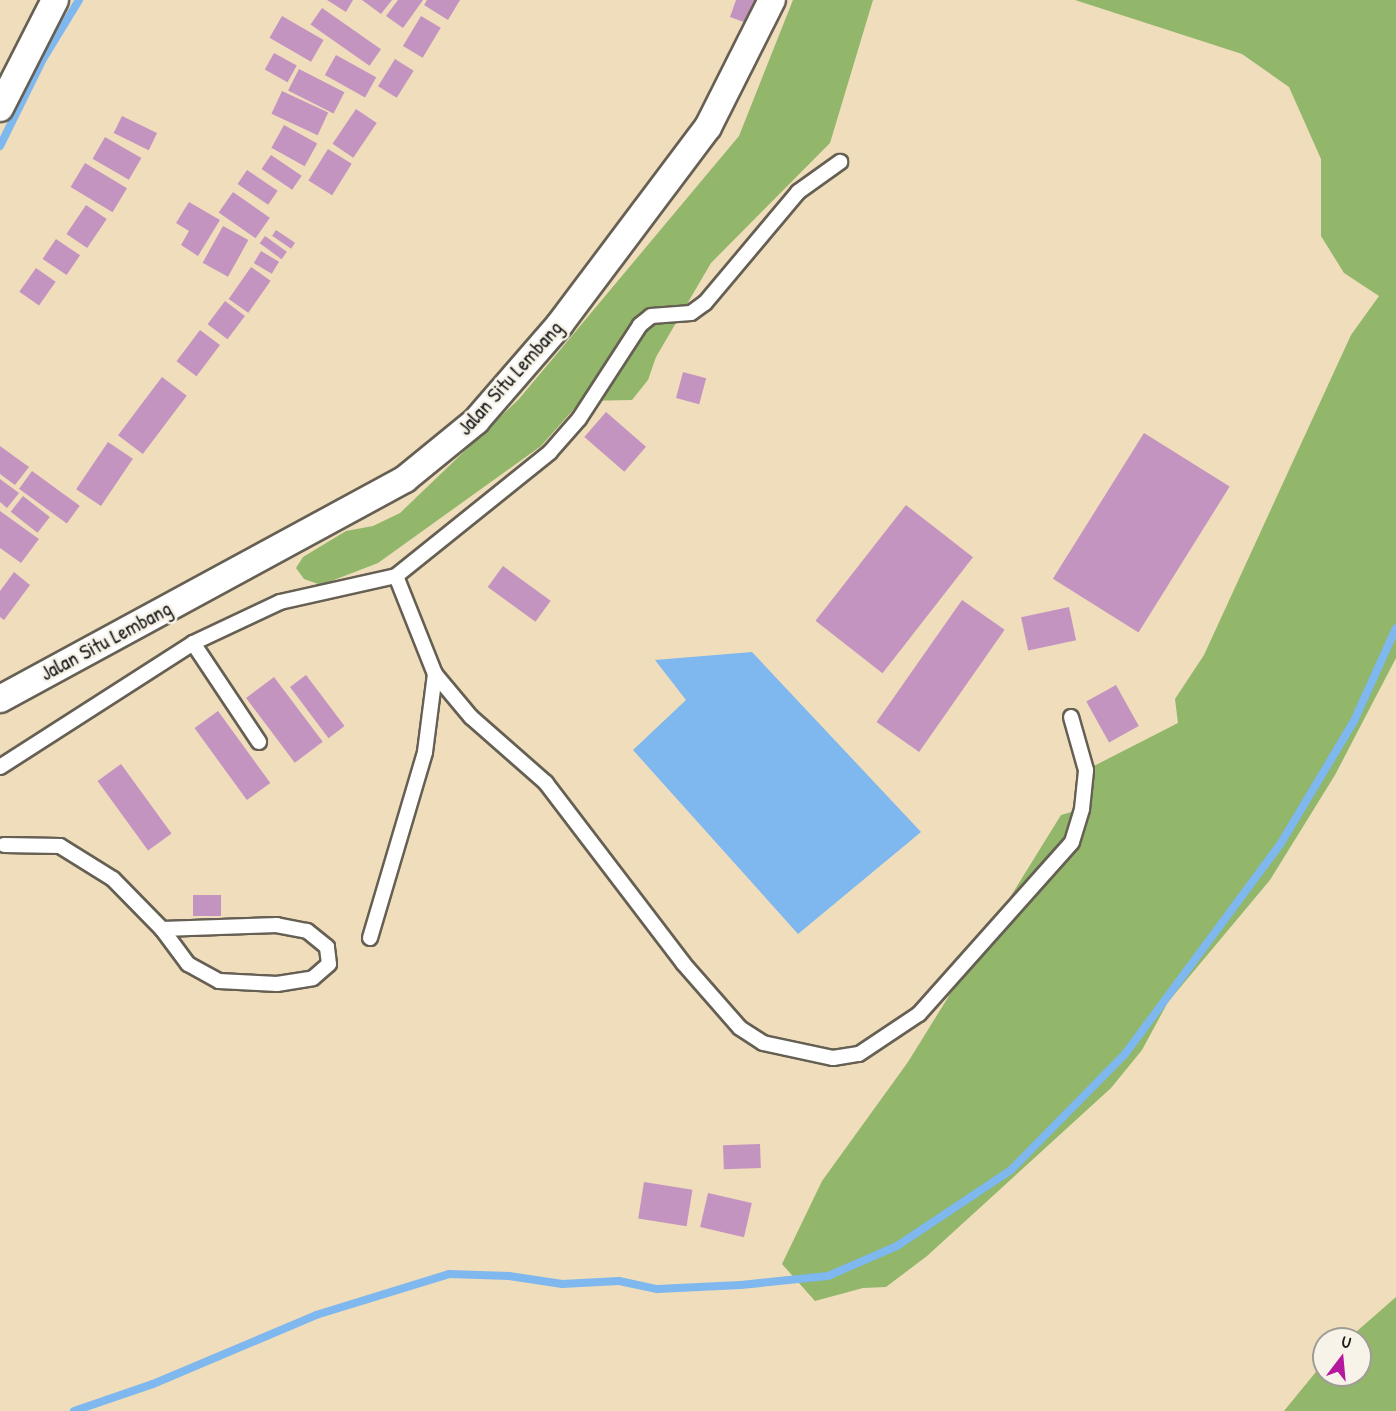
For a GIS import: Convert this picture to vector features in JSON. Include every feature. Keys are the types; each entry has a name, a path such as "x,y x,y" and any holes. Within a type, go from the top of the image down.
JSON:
{"street":[{"path":"0,108 55,0"},
{"name":"Jalan Situ Lembang","path":"0,699 405,479 476,422 560,324 708,127 771,0"}],"lane":[{"path":"0,767 193,643 280,602 396,576 550,452 579,419 640,325 651,316 691,313 705,303 798,192 840,162"},
{"path":"396,576 435,674 471,717 546,783 683,963 740,1028 763,1043 833,1058 859,1054 919,1014 1072,842 1082,809 1086,770 1071,717"},
{"path":"193,643 259,742"},
{"path":"370,938 425,752 435,674"},
{"path":"4,845 60,846 113,879 162,929 188,964 219,981 277,984 313,978 329,964 327,947 307,931 277,925 162,929"}],"green space":[{"path":"793,0 873,0 830,143 711,263 656,357 648,380 632,400 581,401 541,446 378,563 321,585 304,579 296,568 303,557 346,531 373,526 400,513 519,399 739,136"},
{"path":"1075,0 1396,0 1396,658 1335,775 1270,880 1168,1002 1142,1050 1111,1088 927,1256 886,1287 863,1288 815,1301 782,1264 822,1181 908,1062 1061,815 1082,809 1086,770 1178,723 1175,699 1204,655 1351,335 1379,296 1344,273 1321,236 1321,159 1289,87 1242,54"},
{"path":"1396,1297 1396,1411 1284,1411 1312,1377 1312,1387 1372,1387 1372,1327 1362,1327"}],"water":[{"path":"752,652 921,832 798,934 633,750 686,700 655,660"}],"building":[{"path":"327,0 353,0 346,12"},
{"path":"362,0 392,0 381,14"},
{"path":"398,0 423,0 403,28 386,16"},
{"path":"427,0 460,0 448,20 424,5"},
{"path":"736,0 759,0 752,25 730,17"},
{"path":"322,8 381,49 370,66 311,24"},
{"path":"282,16 324,40 311,62 270,38"},
{"path":"421,16 441,28 423,58 403,46"},
{"path":"274,53 297,66 288,82 265,70"},
{"path":"336,55 376,77 365,97 325,75"},
{"path":"395,59 414,71 397,98 378,86"},
{"path":"299,69 344,92 334,114 288,90"},
{"path":"282,91 328,113 318,135 271,114"},
{"path":"356,109 377,123 353,158 333,144"},
{"path":"122,116 157,133 149,150 114,133"},
{"path":"284,125 317,143 305,166 271,148"},
{"path":"105,137 141,158 129,180 92,159"},
{"path":"328,149 352,164 332,195 308,180"},
{"path":"271,155 302,176 292,190 261,169"},
{"path":"85,163 127,188 113,212 71,187"},
{"path":"247,170 278,191 268,205 237,184"},
{"path":"233,192 270,218 256,238 219,212"},
{"path":"189,202 220,220 198,256 181,245 189,231 176,223"},
{"path":"86,205 107,219 87,248 66,234"},
{"path":"223,226 248,240 228,277 203,263"},
{"path":"276,230 295,243 291,249 272,236"},
{"path":"265,236 287,252 282,259 260,243"},
{"path":"56,239 80,255 67,275 43,259"},
{"path":"261,251 279,262 272,274 254,263"},
{"path":"251,267 271,281 248,313 229,299"},
{"path":"36,268 56,282 39,306 19,292"},
{"path":"225,301 245,316 228,339 208,324"},
{"path":"200,330 220,345 196,376 177,361"},
{"path":"683,372 706,378 699,404 676,398"},
{"path":"162,377 187,396 143,454 118,435"},
{"path":"606,412 646,447 624,472 584,437"},
{"path":"1144,433 1230,487 1139,632 1053,579"},
{"path":"108,442 133,459 101,506 76,489"},
{"path":"0,446 29,467 15,485 0,474"},
{"path":"32,471 80,506 67,523 19,489"},
{"path":"0,479 19,493 7,508 0,502"},
{"path":"23,496 50,517 37,533 11,512"},
{"path":"906,505 973,557 882,673 815,621"},
{"path":"0,511 39,539 21,563 0,548"},
{"path":"503,566 551,601 535,622 488,587"},
{"path":"14,572 30,585 4,620 0,617 0,591"},
{"path":"962,600 1005,630 919,752 877,722"},
{"path":"1069,607 1076,640 1028,650 1021,617"},
{"path":"306,675 345,726 329,738 290,687"},
{"path":"274,677 323,742 295,763 246,698"},
{"path":"1116,685 1139,726 1109,743 1086,701"},
{"path":"218,711 270,783 247,800 195,728"},
{"path":"121,764 172,834 148,851 98,781"},
{"path":"193,895 221,895 221,916 193,916"},
{"path":"760,1144 761,1168 724,1169 723,1145"},
{"path":"644,1182 692,1190 687,1226 638,1219"},
{"path":"708,1193 752,1203 744,1237 700,1227"}],"waterway":[{"path":"0,146 43,59 79,0"},
{"path":"74,1411 153,1384 316,1315 449,1274 509,1276 562,1284 619,1281 657,1289 741,1285 828,1276 897,1246 1011,1170 1125,1054 1281,843 1354,721 1396,628"}]}
